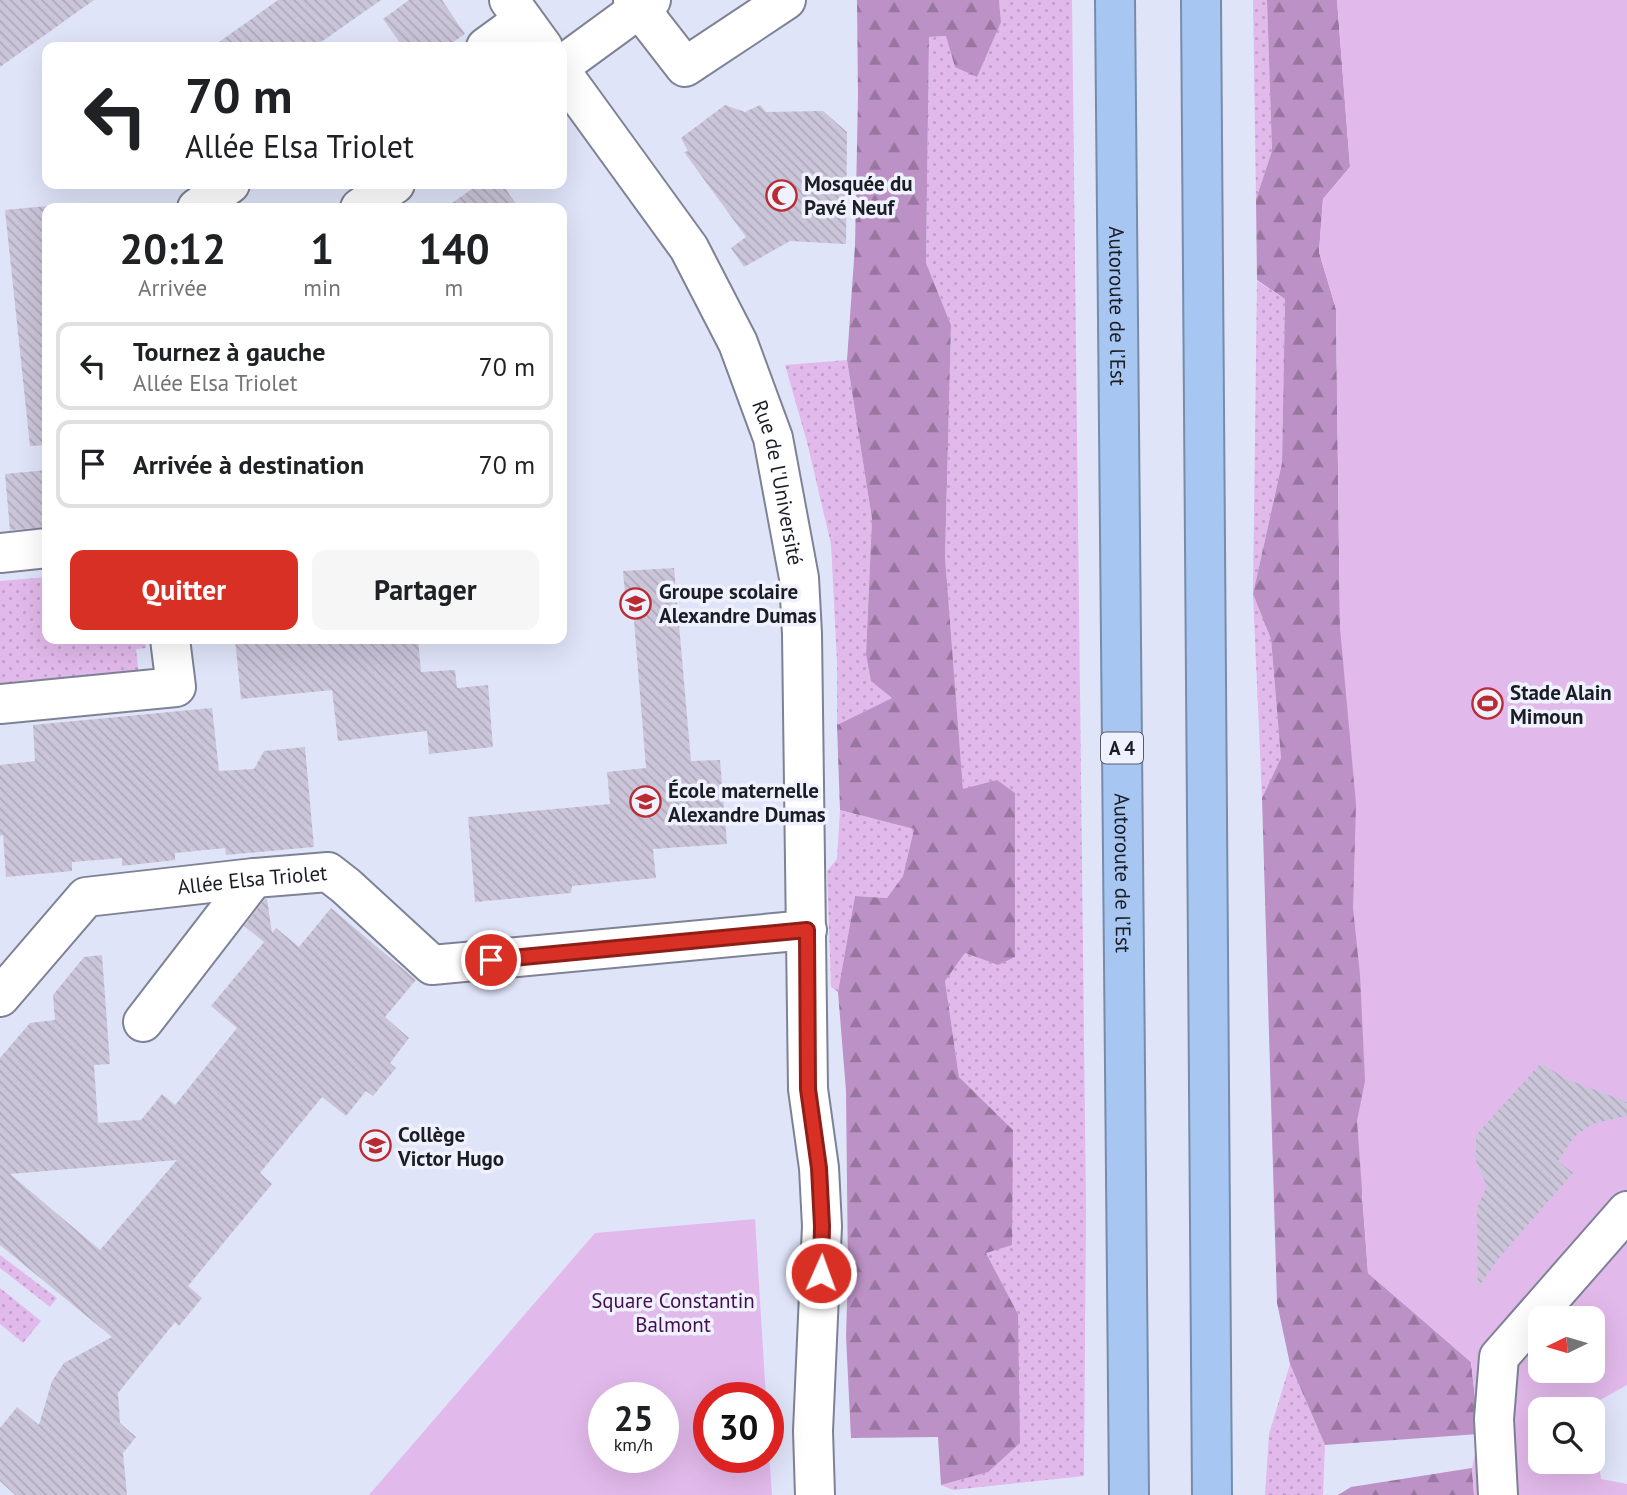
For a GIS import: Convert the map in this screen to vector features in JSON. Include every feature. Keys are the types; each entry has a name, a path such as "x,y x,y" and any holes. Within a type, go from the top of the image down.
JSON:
{"highway":[{"name":"Autoroute de l’Est","path":"1115,0 1129,1495"},
{"path":"1201,0 1212,1495"}],"street":[{"path":"567,61 641,3 685,67 786,0"},
{"path":"494,42 525,22"},
{"name":"Rue de l'Université","path":"567,80 689,248 738,343 773,438 799,578 808,1089 819,1168 822,1226 813,1431 815,1495"},
{"path":"204,203 222,189"},
{"path":"367,203 388,189"},
{"path":"0,553 42,549"},
{"path":"0,704 176,687 171,644"},
{"name":"Allée Elsa Triolet","path":"0,997 86,897 254,878 328,872 432,965 807,930"},
{"path":"143,1022 254,878"},
{"path":"1498,1495 1494,1419 1499,1357 1627,1211"}],"green space":[{"path":"857,0 999,0 1001,22 977,77 955,67 946,36 929,37 926,263 951,325 945,557 963,789 997,780 1015,793 1015,957 998,965 965,953 945,981 959,1077 1013,1130 1012,1245 986,1253 1018,1314 1020,1443 988,1472 941,1485 938,1437 851,1438 846,1336 846,1091 838,992 855,896 887,898 903,876 914,829 840,810 837,725 892,698 871,681 866,654 872,519 847,360 855,245"},
{"path":"999,0 1072,0 1086,1209 1084,1476 953,1490 941,1485 987,1472 1018,1314 986,1253 1013,1130 959,1077 945,981 965,953 998,965 963,789 945,557 951,325 926,263 929,37 947,36 955,67 1001,22"},
{"path":"1253,0 1267,0 1272,151 1256,199"},
{"path":"1267,0 1337,0 1350,167 1323,199 1319,252 1336,309 1340,628 1387,852 1362,1194 1368,1273 1471,1362 1479,1434 1325,1445 1290,1364 1277,1303 1262,798 1281,758 1271,639 1253,594 1282,463 1285,299 1257,280 1256,199 1272,151"},
{"name":"Stade Alain Mimoun","path":"1337,0 1627,0 1627,1385 1605,1397 1528,1397 1528,1474 1600,1474 1601,1479 1627,1484 1627,1495 1474,1495 1472,1468 1479,1434 1471,1362 1368,1273 1357,1121 1365,1081 1360,975 1353,908 1356,804 1340,628 1336,309 1319,252 1323,199 1350,167"},
{"path":"1257,281 1285,299 1282,463 1253,594"},
{"path":"847,360 872,519 866,654 892,698 837,725 831,544 807,442 785,365"},
{"path":"42,577 42,644 146,644 146,648 136,649 140,686 0,700 0,581"},
{"path":"1253,594 1271,639 1281,758 1262,798"},
{"path":"840,810 914,829 903,876 887,898 855,896 838,992 831,987 827,871 837,859"},
{"name":"Square Constantin Balmont","path":"755,1219 765,1382 693,1382 693,1473 770,1473 772,1495 369,1495 595,1233"},
{"path":"0,1255 57,1298 50,1307 0,1268"},
{"path":"0,1288 41,1321 23,1343 0,1324"},
{"path":"1290,1364 1325,1445 1323,1495 1265,1495 1269,1434"},
{"path":"1472,1468 1474,1495 1338,1495 1351,1487"}],"building":[{"path":"0,0 94,0 0,67"},
{"path":"278,0 381,0 321,42 219,42"},
{"path":"409,0 442,0 465,34 453,42 399,42 383,19"},
{"name":"Mosquée du Pavé Neuf","path":"725,105 745,112 760,105 766,112 823,111 847,132 846,244 790,241 744,267 731,248 746,237 684,152 688,151 681,138"},
{"path":"472,189 506,189 515,203 452,203"},
{"path":"42,206 42,445 30,446 5,210"},
{"path":"42,470 42,527 10,530 5,474"},
{"path":"674,568 691,761 720,760 727,844 653,849 656,878 572,886 571,893 475,902 468,817 610,804 607,772 646,768 632,596 625,595 623,571"},
{"path":"236,644 418,644 421,672 455,670 457,688 488,685 493,747 429,754 427,731 338,741 332,690 241,699"},
{"path":"212,708 219,771 254,769 264,751 305,747 314,847 226,855 225,848 175,853 175,860 122,866 122,858 72,862 72,871 6,877 3,835 0,836 0,765 35,761 33,725"},
{"path":"267,899 272,933 276,928 299,947 331,908 416,980 385,1017 409,1038 390,1063 396,1068 373,1096 366,1091 346,1116 322,1097 260,1173 272,1184 188,1286 202,1298 179,1326 175,1322 118,1393 120,1423 136,1437 123,1453 127,1495 15,1495 0,1481 0,1428 17,1407 39,1425 52,1381 64,1363 112,1337 0,1245 0,1058 30,1023 55,1020 53,995 84,957 102,955 110,1064 94,1065 98,1123 141,1120 162,1094 175,1105 237,1028 211,1006 264,942 244,926","holes":["177,1160 100,1250 10,1174"]},
{"path":"1541,1063 1566,1079 1627,1102 1627,1116 1592,1124 1574,1137 1558,1161 1573,1173 1499,1258 1478,1288 1477,1208 1487,1186 1476,1161 1476,1135"}],"place":[{"name":"Mosquée du Pavé Neuf","path":"781,195"},
{"name":"Groupe scolaire Alexandre Dumas","path":"636,603"},
{"name":"Stade Alain Mimoun","path":"1487,704"},
{"name":"École maternelle Alexandre Dumas","path":"645,802"},
{"name":"Collège Victor Hugo","path":"375,1146"}],"route":[{"path":"491,960 807,930 808,1089 819,1168 821,1273"}]}
